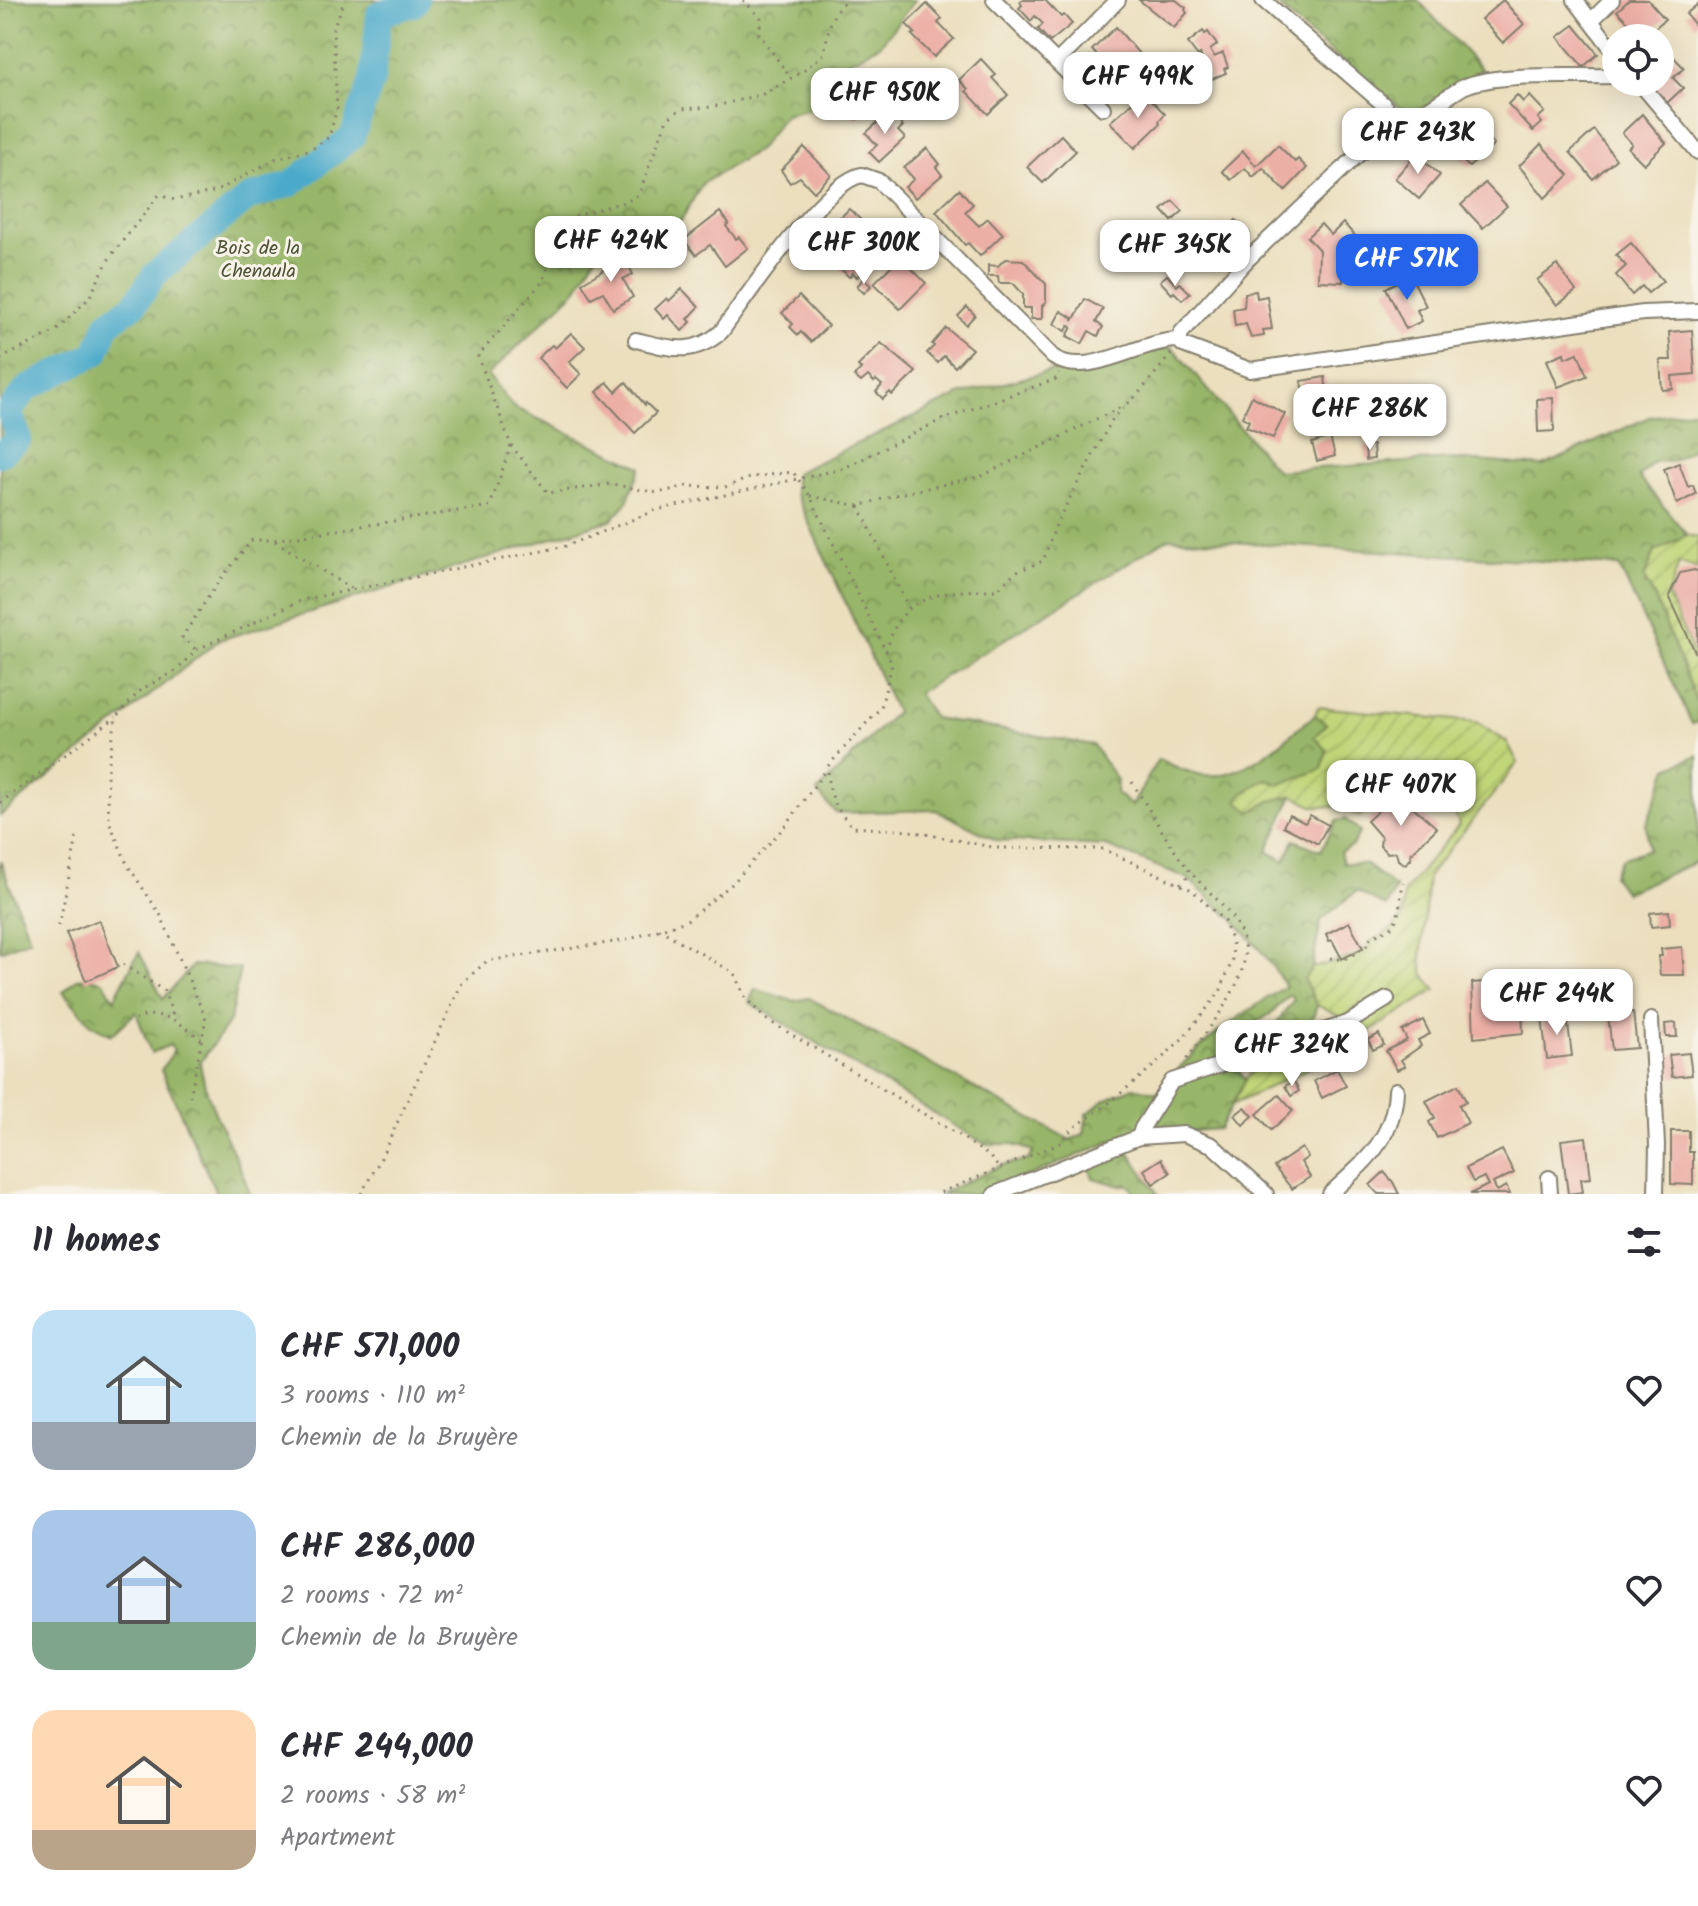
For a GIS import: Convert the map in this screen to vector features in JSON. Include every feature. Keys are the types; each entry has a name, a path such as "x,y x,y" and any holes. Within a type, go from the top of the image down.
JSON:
{"street":[{"path":"994,0 1103,108"},
{"path":"1057,62 1118,0"},
{"path":"1263,0 1383,104 1399,128"},
{"path":"1575,0 1602,36"},
{"path":"1591,21 1612,0"},
{"path":"1179,340 1181,333 1247,260 1360,153 1399,128 1476,81 1602,76"},
{"path":"1651,96 1698,152"},
{"path":"636,340 674,349 694,348 713,339 793,234 846,181 862,175 879,181 1064,365 1081,366 1163,340 1179,340"},
{"path":"1179,340 1183,345 1250,370 1643,313 1698,311"},
{"path":"1139,1137 1172,1081 1348,1023 1387,999"},
{"path":"1651,1020 1657,1145 1656,1194"},
{"path":"1330,1194 1379,1147 1394,1109 1396,1090"},
{"path":"995,1194 1139,1137 1184,1134 1199,1138 1236,1164 1266,1194"},
{"path":"1549,1178 1550,1194"}],"path":[{"path":"0,359 56,331 89,298 110,257 159,195 175,200 217,191 275,159 312,149 329,137 337,109 333,28 345,0"},
{"path":"743,0 761,18 759,34 790,77"},
{"path":"361,1194 380,1160 462,983 487,961 627,940 686,921 732,884 787,824 828,766 881,707 892,664 810,496 793,472 753,477 725,487 687,486 658,493 611,484 548,493 511,445 478,356 543,281 558,230 577,215 628,201 639,194 667,119 681,109 712,107 763,94 802,72 824,54 831,21 837,8 847,0"},
{"path":"886,651 895,625 920,601 955,590 997,590 1015,572 1043,561 1057,522 1113,418 1169,358 1179,340"},
{"path":"0,803 116,717 142,689 177,670 196,650 302,600 566,546 657,510 705,502 842,469 941,420 1056,379 1064,365"},
{"path":"810,496 859,506 982,476 1128,404"},
{"path":"196,650 182,637 219,581 252,540 273,540 490,506 511,445"},
{"path":"859,506 910,611"},
{"path":"273,540 353,590"},
{"path":"116,717 107,774 109,821 127,864 161,916 206,1019 190,1097"},
{"path":"828,766 828,790 842,816 853,827 910,831 997,848 1103,849 1192,890 1224,921 1232,942 1233,958 1220,992 1183,1038 1157,1063 1071,1130 1059,1144 937,1194"},
{"path":"1132,782 1192,873 1228,909 1244,940 1243,970 1172,1081"},
{"path":"59,926 77,837"},
{"path":"1180,884 1192,873"},
{"path":"1330,958 1343,960 1366,946 1369,939 1393,926 1398,916 1403,882"},
{"path":"659,929 734,973 745,997 764,1018 959,1135 989,1156 1000,1169"},
{"path":"123,964 164,991 174,1018 202,1040"},
{"path":"135,1020 142,1017 174,1018"}],"green space":[{"name":"Bois de la Chenaula","path":"0,0 915,0 881,44 831,71 812,109 785,115 759,149 702,184 674,233 597,254 575,291 488,375 513,407 641,467 626,504 611,520 219,640 0,816"},
{"path":"1272,0 1418,0 1482,70 1410,116"},
{"path":"1172,347 1277,471 1449,459 1543,466 1649,417 1698,409 1698,446 1671,462 1655,461 1639,477 1687,535 1655,552 1644,578 1698,704 1698,722 1692,724 1619,566 1168,538 918,693 934,718 1093,745 1117,780 1116,793 1132,806 1158,759 1203,775 1233,772 1270,751 1315,715 1327,724 1327,750 1322,769 1278,786 1251,812 1270,801 1293,795 1267,851 1285,861 1294,840 1321,851 1336,821 1345,819 1360,831 1352,846 1340,852 1343,863 1365,864 1396,888 1386,907 1357,891 1321,920 1312,968 1304,979 1317,1005 1307,1036 1272,1044 1268,1034 1294,1000 1290,995 1270,1014 1221,1045 1245,1080 1219,1129 1180,1132 1139,1130 985,1194 940,1194 1002,1165 1028,1160 1034,1151 1010,1144 985,1144 749,1002 755,989 793,1001 809,998 1070,1140 1084,1134 1087,1114 1104,1100 1134,1087 1158,1093 1201,1046 1286,986 1235,921 1187,878 1106,846 996,840 936,810 836,813 817,792 896,712 795,493 795,473 959,395 1050,371 1080,371"},
{"path":"1687,535 1698,537 1698,569 1679,563 1668,597 1698,663 1698,704 1644,578 1655,552"},
{"path":"1318,707 1476,722 1507,742 1518,763 1428,876 1421,961 1424,975 1436,990 1313,1066 1232,1105 1246,1078 1266,1056 1352,1023 1317,1005 1304,979 1312,968 1352,957 1393,928 1402,917 1404,892 1459,825 1454,809 1444,799 1433,798 1406,778 1395,776 1360,816 1338,807 1312,806 1293,795 1270,801 1251,812 1237,800 1266,779 1278,785 1322,769 1327,750 1314,737 1327,724 1315,715"},
{"path":"1698,755 1698,861 1625,893 1613,875 1621,859 1649,849 1646,825 1668,768"},
{"path":"0,860 30,939 0,951"},
{"path":"139,952 163,999 193,965 240,969 230,1020 200,1063 215,1113 250,1194 217,1194 161,1070 174,1051 170,1045 151,1053 136,1012 112,1035 92,1025 63,992 77,979 91,978 104,982 114,999"},
{"path":"1126,1148 1158,1194 1133,1194 1132,1188 1126,1184 1121,1186 1093,1178 1088,1163"}],"building":[{"path":"1022,0 1045,0 1072,24 1050,42 1038,29 1043,24 1035,16 1031,21 1019,8"},
{"path":"1139,0 1176,0 1186,8 1187,13 1174,28"},
{"path":"1503,0 1524,24 1503,43 1481,19"},
{"path":"1629,0 1648,0 1665,19 1659,24 1630,24 1617,11"},
{"path":"927,4 942,19 938,23 954,39 934,57 912,35 915,33 906,24"},
{"path":"1698,4 1698,22 1695,25 1686,14"},
{"path":"1574,25 1598,54 1583,67 1558,37"},
{"path":"1116,27 1146,62 1124,84 1098,61 1100,59 1092,50"},
{"path":"1203,31 1205,34 1208,32 1217,45 1210,50 1214,57 1223,53 1228,67 1224,69 1226,73 1210,80 1200,54 1198,56 1188,43"},
{"path":"1674,57 1684,68 1674,77"},
{"path":"981,59 996,75 992,78 1008,95 988,114 959,80"},
{"path":"853,72 878,97 857,119 843,106 837,113 826,102"},
{"path":"1674,79 1683,88 1667,103 1661,96 1674,96"},
{"path":"1144,92 1165,114 1160,124 1135,148 1110,122"},
{"path":"1517,95 1523,102 1530,96 1545,112 1538,118 1542,123 1533,131 1508,104"},
{"path":"889,112 903,126 898,131 905,138 879,162 869,152 877,145 866,133"},
{"path":"1642,114 1666,143 1644,164 1628,148 1632,144 1622,133"},
{"path":"1471,120 1494,145 1469,167 1446,143"},
{"path":"1594,130 1616,159 1593,179 1570,152"},
{"path":"1061,135 1076,151 1043,183 1027,167"},
{"path":"1541,144 1569,175 1545,198 1519,166"},
{"path":"1278,145 1295,162 1298,159 1307,168 1285,191 1263,168 1253,177 1245,168 1231,180 1222,171 1243,151 1256,166"},
{"path":"804,147 831,175 814,192 800,177 790,183 781,170"},
{"path":"927,148 940,164 936,167 942,175 915,198 905,187 914,179 904,168"},
{"path":"1416,154 1440,175 1419,199 1395,178"},
{"path":"1485,183 1507,206 1483,228 1461,205"},
{"path":"959,189 973,204 965,212 979,226 988,218 1003,234 980,256 968,243 965,245 936,211"},
{"path":"1173,201 1183,211 1172,221 1162,210"},
{"path":"849,209 861,220 857,224 872,238 853,257 828,230"},
{"path":"720,212 736,239 739,237 748,248 725,266 710,245 696,255 684,240"},
{"path":"1236,220 1249,233 1236,245 1224,232"},
{"path":"1343,223 1360,241 1343,257 1343,282 1318,281 1319,250 1307,237 1321,224 1331,235"},
{"path":"1631,243 1663,281 1648,293 1642,286 1632,295 1616,275 1626,266 1616,255"},
{"path":"848,255 863,271 857,277 853,273 849,277 838,266"},
{"path":"900,257 926,283 900,309 874,283"},
{"path":"624,258 633,274 623,279 633,297 613,309 603,292 591,298 582,283"},
{"path":"1005,259 1023,260 1046,284 1042,319 1031,319 1031,308 1023,308 1023,294 1013,283 999,283 998,276 988,276 988,265 998,266"},
{"path":"1557,265 1576,291 1557,305 1537,280"},
{"path":"1167,275 1177,286 1180,283 1190,293 1182,300 1174,292 1172,294 1160,281"},
{"path":"864,278 871,286 864,293 857,286"},
{"path":"1413,280 1426,306 1417,310 1422,321 1406,329 1386,288 1399,281 1401,286"},
{"path":"682,289 699,307 682,331 668,315 664,319 655,309"},
{"path":"1256,291 1257,298 1267,296 1272,329 1263,330 1264,336 1251,338 1246,324 1235,326 1233,309 1244,307 1245,293"},
{"path":"799,296 828,326 811,342 790,327 793,324 782,313"},
{"path":"1085,299 1103,309 1096,322 1103,327 1098,336 1089,331 1082,344 1067,336 1072,327 1069,325 1066,331 1054,324 1061,311 1073,321"},
{"path":"967,307 975,315 966,325 958,316"},
{"path":"946,328 972,349 955,367 944,356 938,363 927,353"},
{"path":"1692,330 1695,374 1672,376 1673,389 1662,390 1660,360 1671,360 1669,332"},
{"path":"571,333 585,347 569,362 581,374 567,388 538,358"},
{"path":"881,343 916,372 892,395 890,392 883,399 876,392 882,385 876,380 874,382 868,376 861,382 854,376 861,369 858,366"},
{"path":"1564,353 1565,358 1578,353 1587,376 1558,387 1547,360"},
{"path":"1325,377 1329,411 1308,416 1301,381"},
{"path":"607,382 616,392 626,382 656,413 635,433 597,392"},
{"path":"1412,387 1414,417 1385,419 1385,412 1380,412 1379,390"},
{"path":"1252,396 1285,414 1273,438 1246,427 1249,421 1242,417"},
{"path":"1553,398 1554,431 1538,432 1537,399"},
{"path":"1330,437 1335,456 1317,461 1312,443"},
{"path":"1373,445 1374,459 1366,460 1365,446"},
{"path":"1679,463 1688,487 1693,485 1696,494 1677,504 1664,469"},
{"path":"1698,571 1698,658 1669,596 1680,573"},
{"path":"1397,793 1437,828 1410,854 1411,859 1405,864 1398,860 1396,852 1387,853 1380,846 1381,837 1367,821"},
{"path":"1289,815 1305,823 1310,815 1328,825 1318,844 1283,826"},
{"path":"1669,911 1670,925 1651,927 1650,913"},
{"path":"99,920 118,967 86,981 66,933"},
{"path":"1349,922 1363,948 1342,959 1326,934"},
{"path":"1682,947 1684,975 1660,975 1658,956 1662,956 1661,949"},
{"path":"1496,981 1498,1009 1522,1008 1523,1033 1474,1038 1472,983"},
{"path":"1633,1012 1637,1048 1612,1050 1608,1015"},
{"path":"1567,1016 1572,1056 1547,1059 1542,1018"},
{"path":"1423,1020 1430,1034 1418,1040 1421,1046 1401,1060 1405,1066 1397,1070 1386,1051 1407,1040 1402,1031"},
{"path":"1676,1023 1677,1037 1666,1037 1665,1024"},
{"path":"1379,1034 1384,1045 1373,1050 1368,1040"},
{"path":"1362,1042 1365,1047 1356,1052 1360,1058 1350,1063 1343,1052"},
{"path":"1689,1053 1692,1075 1672,1077 1669,1055"},
{"path":"1337,1069 1346,1086 1322,1098 1314,1081"},
{"path":"1294,1081 1299,1091 1291,1096 1285,1086"},
{"path":"1458,1085 1466,1101 1459,1105 1468,1123 1437,1138 1429,1122 1435,1118 1426,1101"},
{"path":"1279,1095 1293,1111 1271,1130 1257,1114"},
{"path":"1245,1107 1253,1116 1243,1125 1235,1115"},
{"path":"1671,1131 1689,1131 1689,1152 1693,1152 1693,1185 1671,1184"},
{"path":"1586,1137 1591,1178 1581,1179 1583,1192 1568,1194 1561,1140"},
{"path":"1302,1148 1308,1157 1301,1162 1310,1177 1292,1189 1274,1167"},
{"path":"1502,1150 1514,1173 1493,1183 1497,1191 1506,1186 1510,1194 1470,1194 1488,1185 1484,1177 1473,1182 1466,1168"},
{"path":"1161,1159 1170,1173 1153,1184 1144,1170"},
{"path":"1384,1172 1399,1194 1378,1194 1370,1185"}],"waterway":[{"path":"0,454 19,439 9,411 28,388 96,353 108,323 134,305 155,274 248,198 291,184 352,137 372,80 379,14 414,4 416,0"}]}
